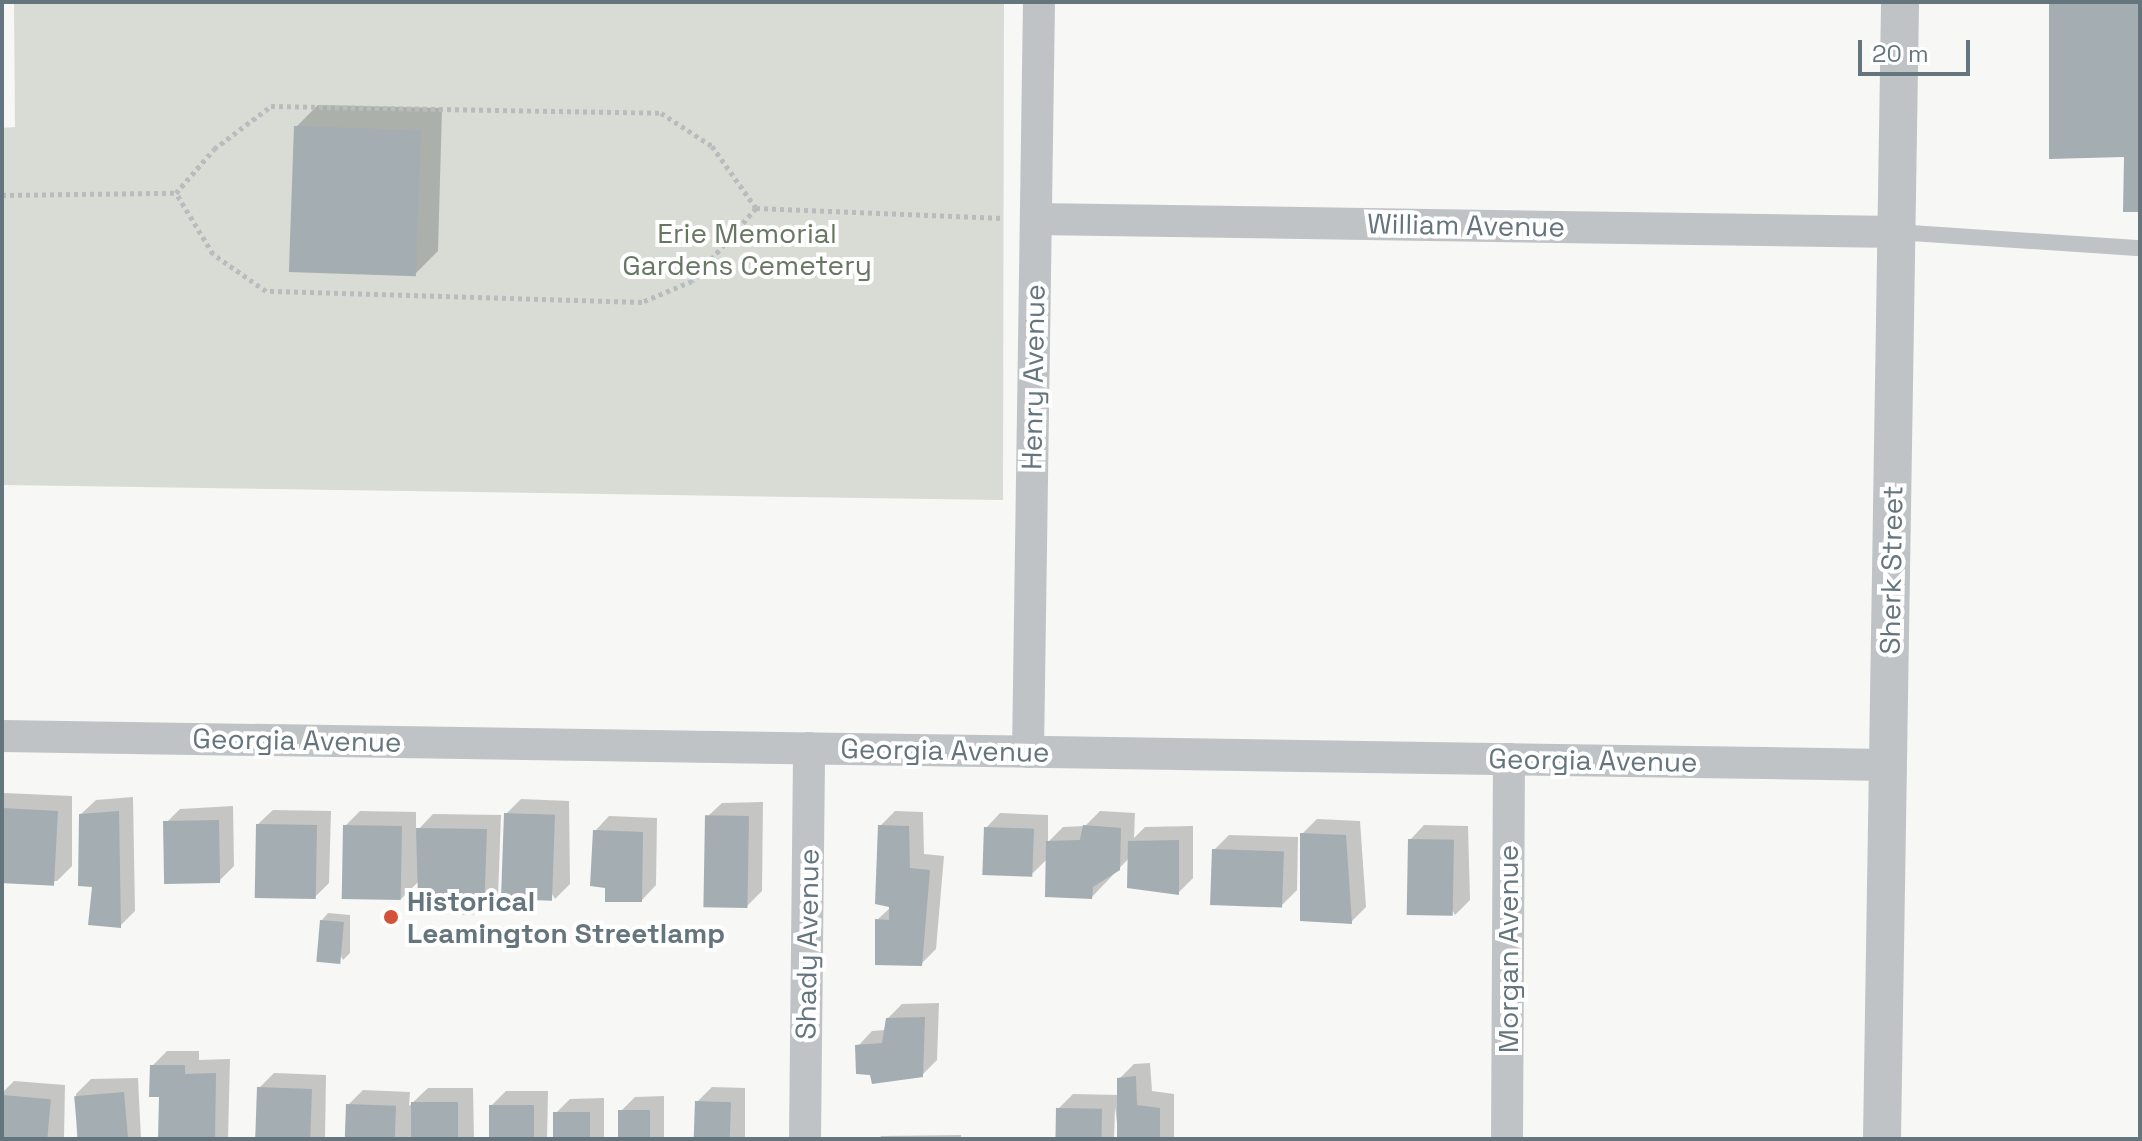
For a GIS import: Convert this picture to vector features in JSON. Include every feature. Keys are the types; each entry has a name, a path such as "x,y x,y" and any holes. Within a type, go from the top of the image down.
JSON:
{"street":[{"name":"Henry Avenue","path":"1028,752 1039,2"},
{"name":"Sherk Street","path":"1882,1139 1900,2"},
{"name":"William Avenue","path":"1036,219 1896,232"},
{"name":"Georgia Avenue","path":"2,736 1888,765"},
{"name":"Shady Avenue","path":"805,1139 809,748"},
{"name":"Morgan Avenue","path":"1507,1139 1509,759"}],"lane":[{"path":"1896,232 2140,248"}],"path":[{"path":"2,195 176,193 214,149 271,106 661,113 712,146 756,208"},
{"path":"176,193 213,254 266,291 642,302 692,281 756,208"},
{"path":"756,208 1036,219"}],"green space":[{"name":"Erie Memorial Gardens Cemetery","path":"14,2 1004,2 1003,500 2,485 2,128 15,127"}],"building":[{"path":"2049,2 2140,2 2140,212 2123,212 2124,157 2049,159"},
{"path":"294,126 421,130 416,276 289,272"},
{"path":"2,808 58,811 54,886 2,883"},
{"path":"119,811 121,928 88,925 92,887 78,886 79,814"},
{"path":"504,813 555,815 552,901 501,899"},
{"path":"705,815 749,816 747,908 703,907"},
{"path":"219,820 220,883 164,884 163,821"},
{"path":"256,824 317,825 316,899 255,898"},
{"path":"343,825 402,826 401,900 342,899"},
{"path":"878,825 909,826 910,868 930,870 922,966 875,965 875,919 889,920 889,907 875,904"},
{"path":"1083,825 1121,828 1120,870 1093,887 1092,899 1045,897 1046,841 1080,840"},
{"path":"984,827 1034,829 1032,877 982,875"},
{"path":"416,828 487,829 484,914 454,915 454,895 418,899"},
{"path":"593,830 643,832 642,902 605,902 605,888 590,886"},
{"path":"1300,833 1346,835 1352,924 1300,921"},
{"path":"1408,839 1454,840 1453,916 1407,915"},
{"path":"1179,840 1179,895 1127,888 1128,841"},
{"path":"1212,849 1284,852 1282,907 1210,905"},
{"path":"320,920 344,922 340,964 316,962"},
{"path":"925,1017 923,1077 872,1084 870,1075 856,1074 855,1045 882,1043 886,1018"},
{"path":"150,1065 185,1065 185,1074 216,1073 215,1139 158,1139 159,1097 149,1097"},
{"path":"1136,1076 1137,1105 1160,1108 1160,1139 1117,1139 1117,1078"},
{"path":"257,1087 312,1089 310,1139 255,1139"},
{"path":"124,1092 128,1139 78,1139 74,1096"},
{"path":"2,1095 51,1099 47,1139 2,1139"},
{"path":"695,1101 731,1102 730,1139 694,1139"},
{"path":"411,1102 458,1102 458,1139 411,1139"},
{"path":"346,1104 396,1106 395,1139 345,1139"},
{"path":"489,1105 534,1105 534,1139 489,1139"},
{"path":"1056,1108 1102,1109 1101,1139 1055,1139"},
{"path":"618,1110 650,1110 650,1139 618,1139"},
{"path":"553,1112 590,1112 590,1139 553,1139"}],"place":[{"name":"Historical Leamington Streetlamp","path":"391,917"}]}
